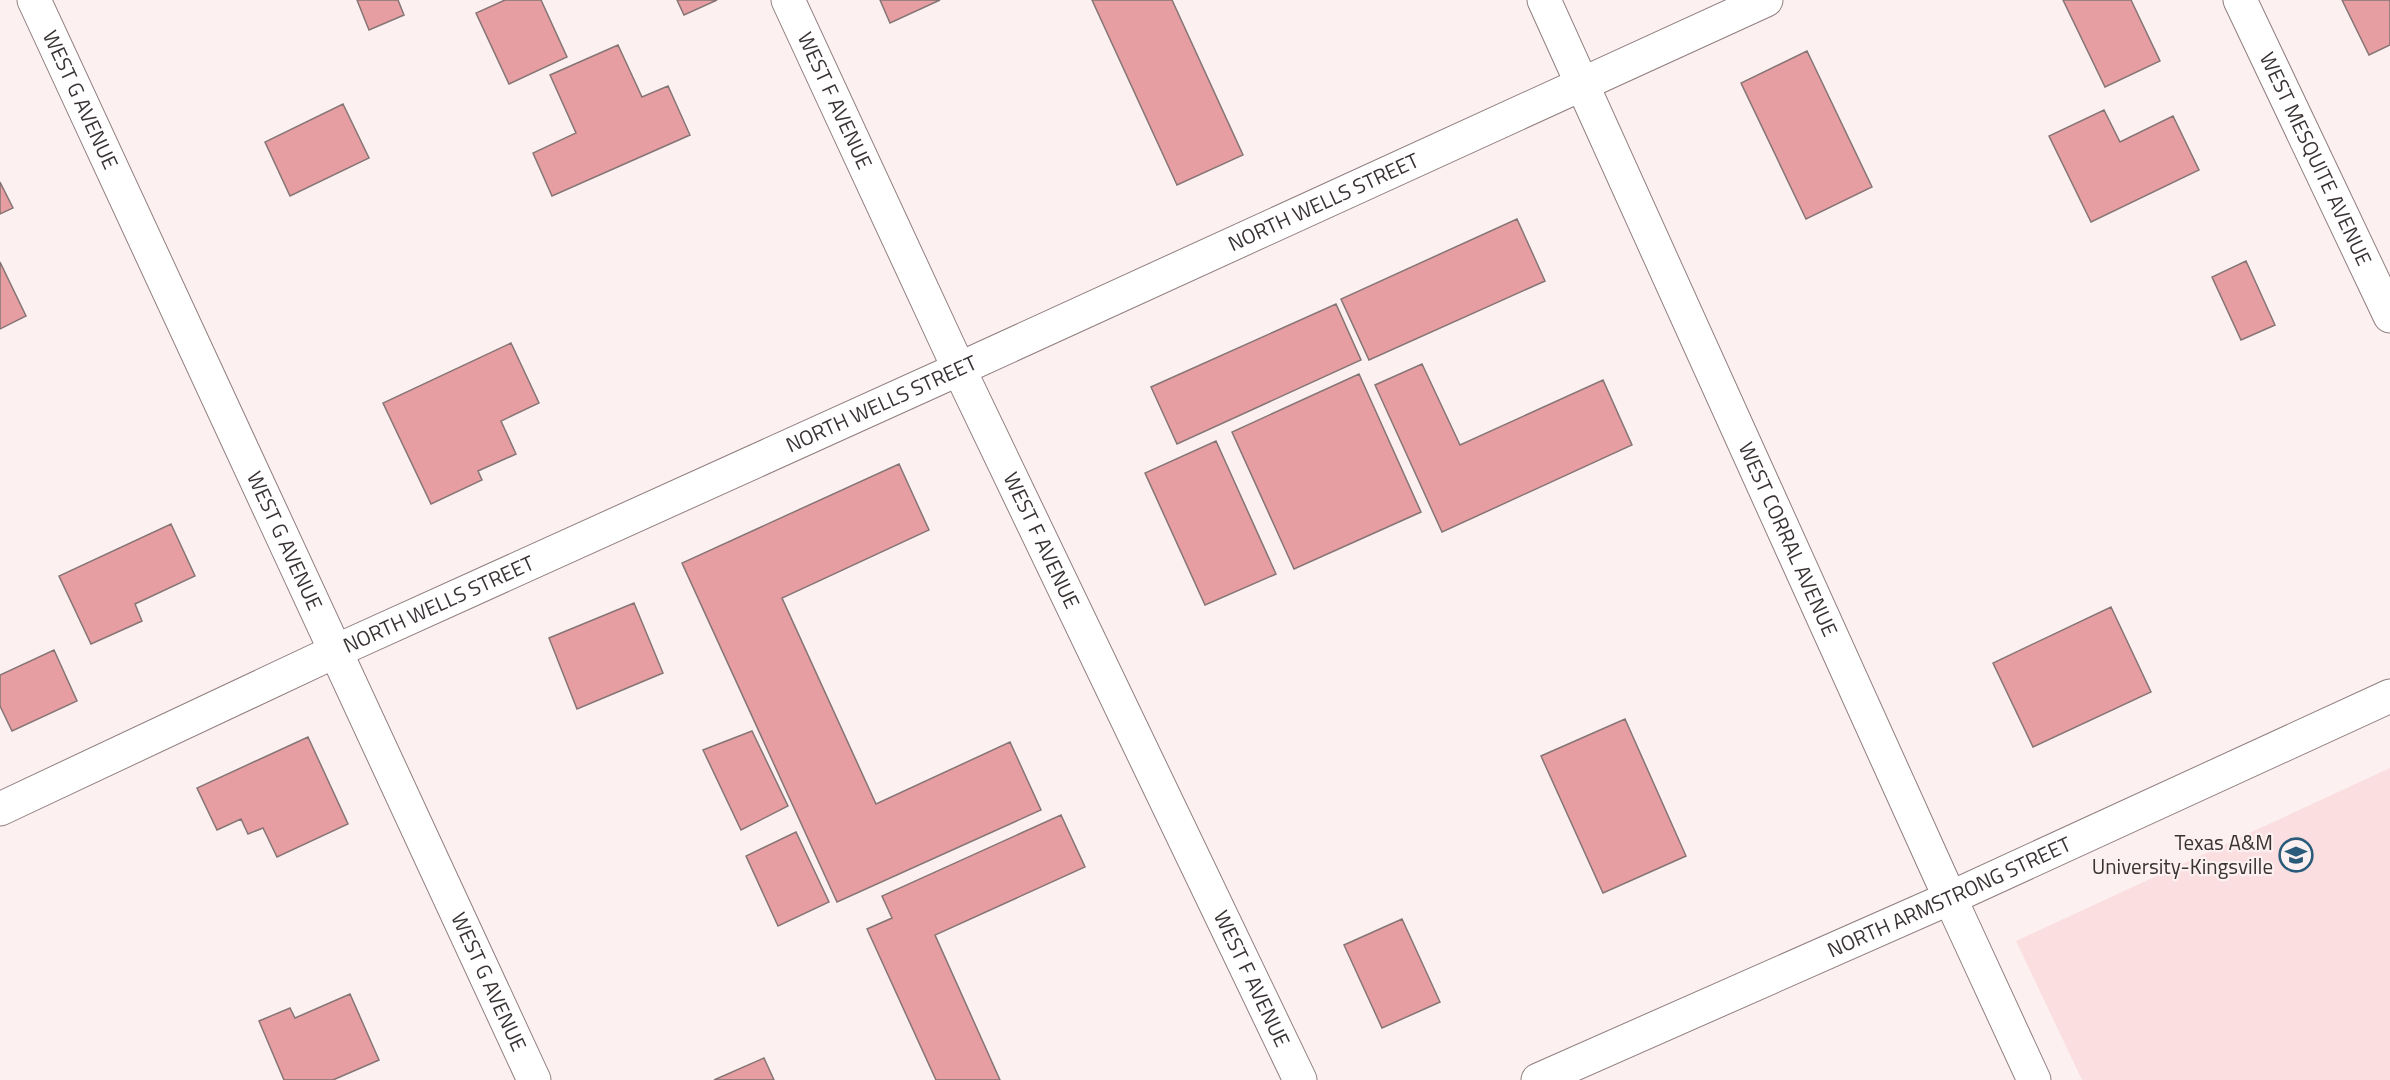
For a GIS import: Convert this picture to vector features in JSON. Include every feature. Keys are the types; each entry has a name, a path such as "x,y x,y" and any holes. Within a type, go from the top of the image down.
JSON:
{"street":[{"name":"WEST G AVENUE","path":"34,0 534,1080"},
{"name":"WEST F AVENUE","path":"788,0 959,369 1300,1080"},
{"name":"WEST CORRAL AVENUE","path":"1544,0 2034,1080"},
{"name":"NORTH WELLS STREET","path":"0,809 336,651 1766,0"},
{"name":"WEST MESQUITE AVENUE","path":"2240,0 2390,316"},
{"name":"NORTH ARMSTRONG STREET","path":"1538,1080 1950,898 2390,696"}],"shaded area":[{"name":"Texas A&M University-Kingsville","path":"2390,768 2390,1080 2082,1080 2016,941"}],"building":[{"path":"357,0 398,0 404,15 369,30"},
{"path":"505,0 541,0 567,57 509,84 476,13"},
{"path":"677,0 717,0 684,15"},
{"path":"880,0 940,0 890,23"},
{"path":"1092,0 1172,0 1243,155 1177,185"},
{"path":"2063,0 2131,0 2160,61 2105,87"},
{"path":"2342,0 2390,0 2390,45 2369,55"},
{"path":"618,45 642,97 668,86 690,135 552,196 533,153 576,133 550,75"},
{"path":"1807,51 1872,187 1806,219 1741,83"},
{"path":"343,104 369,158 290,196 265,142"},
{"path":"2104,110 2120,142 2173,116 2199,170 2091,222 2049,136"},
{"path":"0,182 13,208 0,214"},
{"path":"1517,219 1545,281 1369,360 1341,299"},
{"path":"2246,261 2275,325 2241,340 2212,277"},
{"path":"0,262 26,316 0,329"},
{"path":"1336,304 1361,360 1177,444 1151,387"},
{"path":"511,343 539,403 501,421 516,454 478,471 482,480 431,504 383,403"},
{"path":"1422,364 1460,445 1603,380 1632,445 1442,532 1375,385"},
{"path":"1359,374 1421,512 1294,569 1232,432"},
{"path":"1216,441 1276,574 1205,605 1145,473"},
{"path":"899,464 929,530 782,598 876,804 1010,742 1041,810 837,902 682,563"},
{"path":"171,524 195,576 135,604 142,621 91,644 59,576"},
{"path":"634,603 663,673 577,709 549,638"},
{"path":"2111,607 2151,692 2033,747 1993,663"},
{"path":"54,650 77,701 12,731 0,706 0,675"},
{"path":"1625,719 1686,856 1603,893 1541,756"},
{"path":"752,731 788,806 741,830 703,750"},
{"path":"308,737 348,824 277,857 263,828 248,834 241,819 217,830 197,788"},
{"path":"1061,815 1085,867 935,935 1000,1080 936,1080 867,929 892,918 882,896"},
{"path":"796,832 829,902 778,926 746,856"},
{"path":"1402,919 1440,1002 1382,1028 1344,945"},
{"path":"350,994 379,1060 333,1080 284,1080 259,1021 290,1008 295,1018"},
{"path":"764,1058 774,1080 714,1080"}],"place":[{"name":"Texas A&M University-Kingsville","path":"2296,855"}]}
